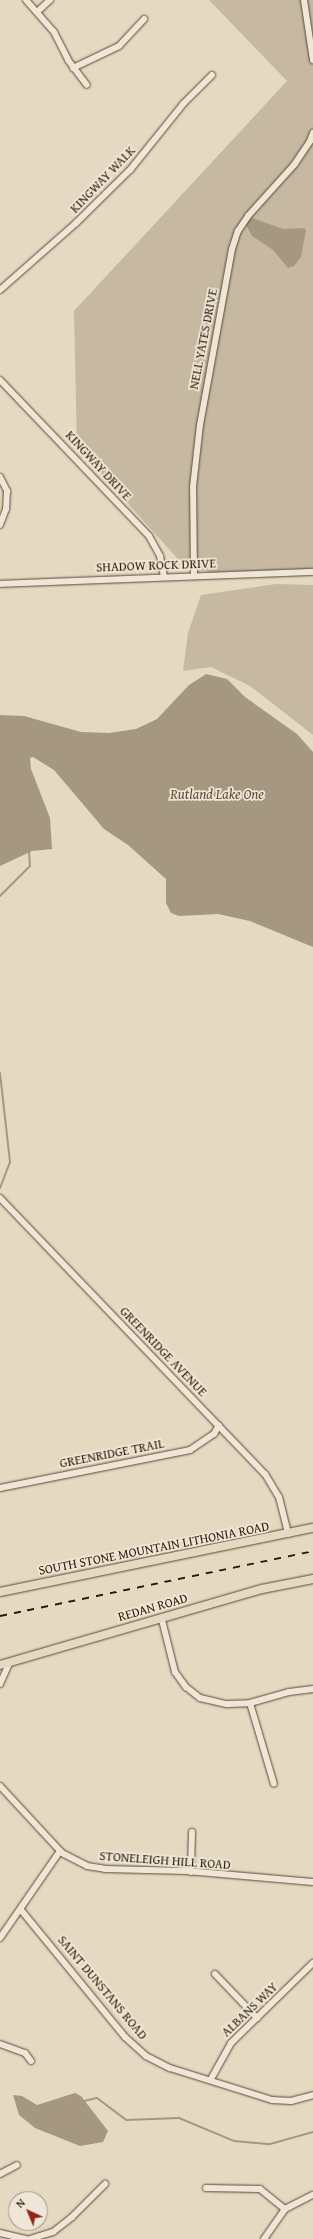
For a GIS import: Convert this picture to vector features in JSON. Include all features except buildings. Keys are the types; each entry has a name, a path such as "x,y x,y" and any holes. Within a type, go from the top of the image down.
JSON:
{"main road":[{"name":"SOUTH STONE MOUNTAIN LITHONIA ROAD","path":"0,1592 313,1528"},
{"name":"REDAN ROAD","path":"0,1665 162,1620 262,1589 313,1579"}],"street":[{"path":"26,0 62,44 73,68 87,85"},
{"path":"37,12 50,0"},
{"path":"304,0 313,60"},
{"path":"73,68 119,46 144,19"},
{"name":"KINGWAY WALK","path":"0,290 72,227 130,170 183,104 212,75"},
{"name":"NELL YATES DRIVE","path":"194,576 193,487 200,424 232,249 238,231 248,216 294,165 310,141 313,133"},
{"name":"KINGWAY DRIVE","path":"0,380 149,536 160,556 164,577"},
{"path":"0,477 7,491 6,509 0,525"},
{"name":"SHADOW ROCK DRIVE","path":"0,584 313,572"},
{"name":"GREENRIDGE AVENUE","path":"0,1198 219,1425 264,1474 279,1497 288,1534"},
{"name":"GREENRIDGE TRAIL","path":"0,1488 190,1450 214,1434 219,1425"},
{"path":"162,1620 174,1668 186,1687 209,1702 250,1703 289,1692 313,1689"},
{"path":"0,1684 10,1662"},
{"path":"250,1703 274,1784"},
{"name":"STONELEIGH HILL ROAD","path":"0,1786 60,1851 78,1862 96,1868 191,1872 313,1882"},
{"path":"191,1872 192,1832"},
{"path":"0,1938 21,1910 60,1851"},
{"name":"SAINT DUNSTANS ROAD","path":"21,1910 135,2047 150,2058 170,2068 211,2079 272,2100 290,2101 313,2096"},
{"name":"ALBANS WAY","path":"211,2079 231,2043 313,1964"},
{"path":"215,1974 257,2018"},
{"path":"0,2044 25,2053 31,2061"},
{"path":"0,2174 18,2165"},
{"path":"30,2239 53,2232 72,2217 105,2184"},
{"path":"206,2188 260,2189 285,2209"},
{"path":"264,2239 285,2209 313,2195"},
{"path":"0,2234 26,2239"}],"shaded area":[{"path":"209,0 313,0 313,574 222,574 186,568 77,447 74,311 287,81"},
{"path":"276,584 313,585 313,735 250,686 211,667 183,671 188,633 201,595"}],"water":[{"path":"250,217 283,229 304,228 306,230 301,257 294,266 288,268 273,250 252,236 246,225 246,219"},
{"name":"Rutland Lake One","path":"206,674 227,679 245,697 297,734 313,752 313,947 250,921 218,914 179,916 171,913 166,903 166,879 128,845 104,829 54,770 33,757 30,758 31,769 50,818 52,849 32,851 0,866 0,715 24,716 81,732 109,733 136,729 157,719 189,685"},
{"path":"75,2093 81,2096 108,2131 103,2142 80,2146 35,2128 19,2115 13,2095 22,2096 37,2105"}],"waterway":[{"path":"0,896 30,866 29,852"},
{"path":"0,1073 10,1162 0,1188"},
{"path":"84,2101 97,2098 126,2120 179,2118 234,2141 270,2144 313,2132"}],"railway":[{"path":"0,1616 313,1551"}]}
